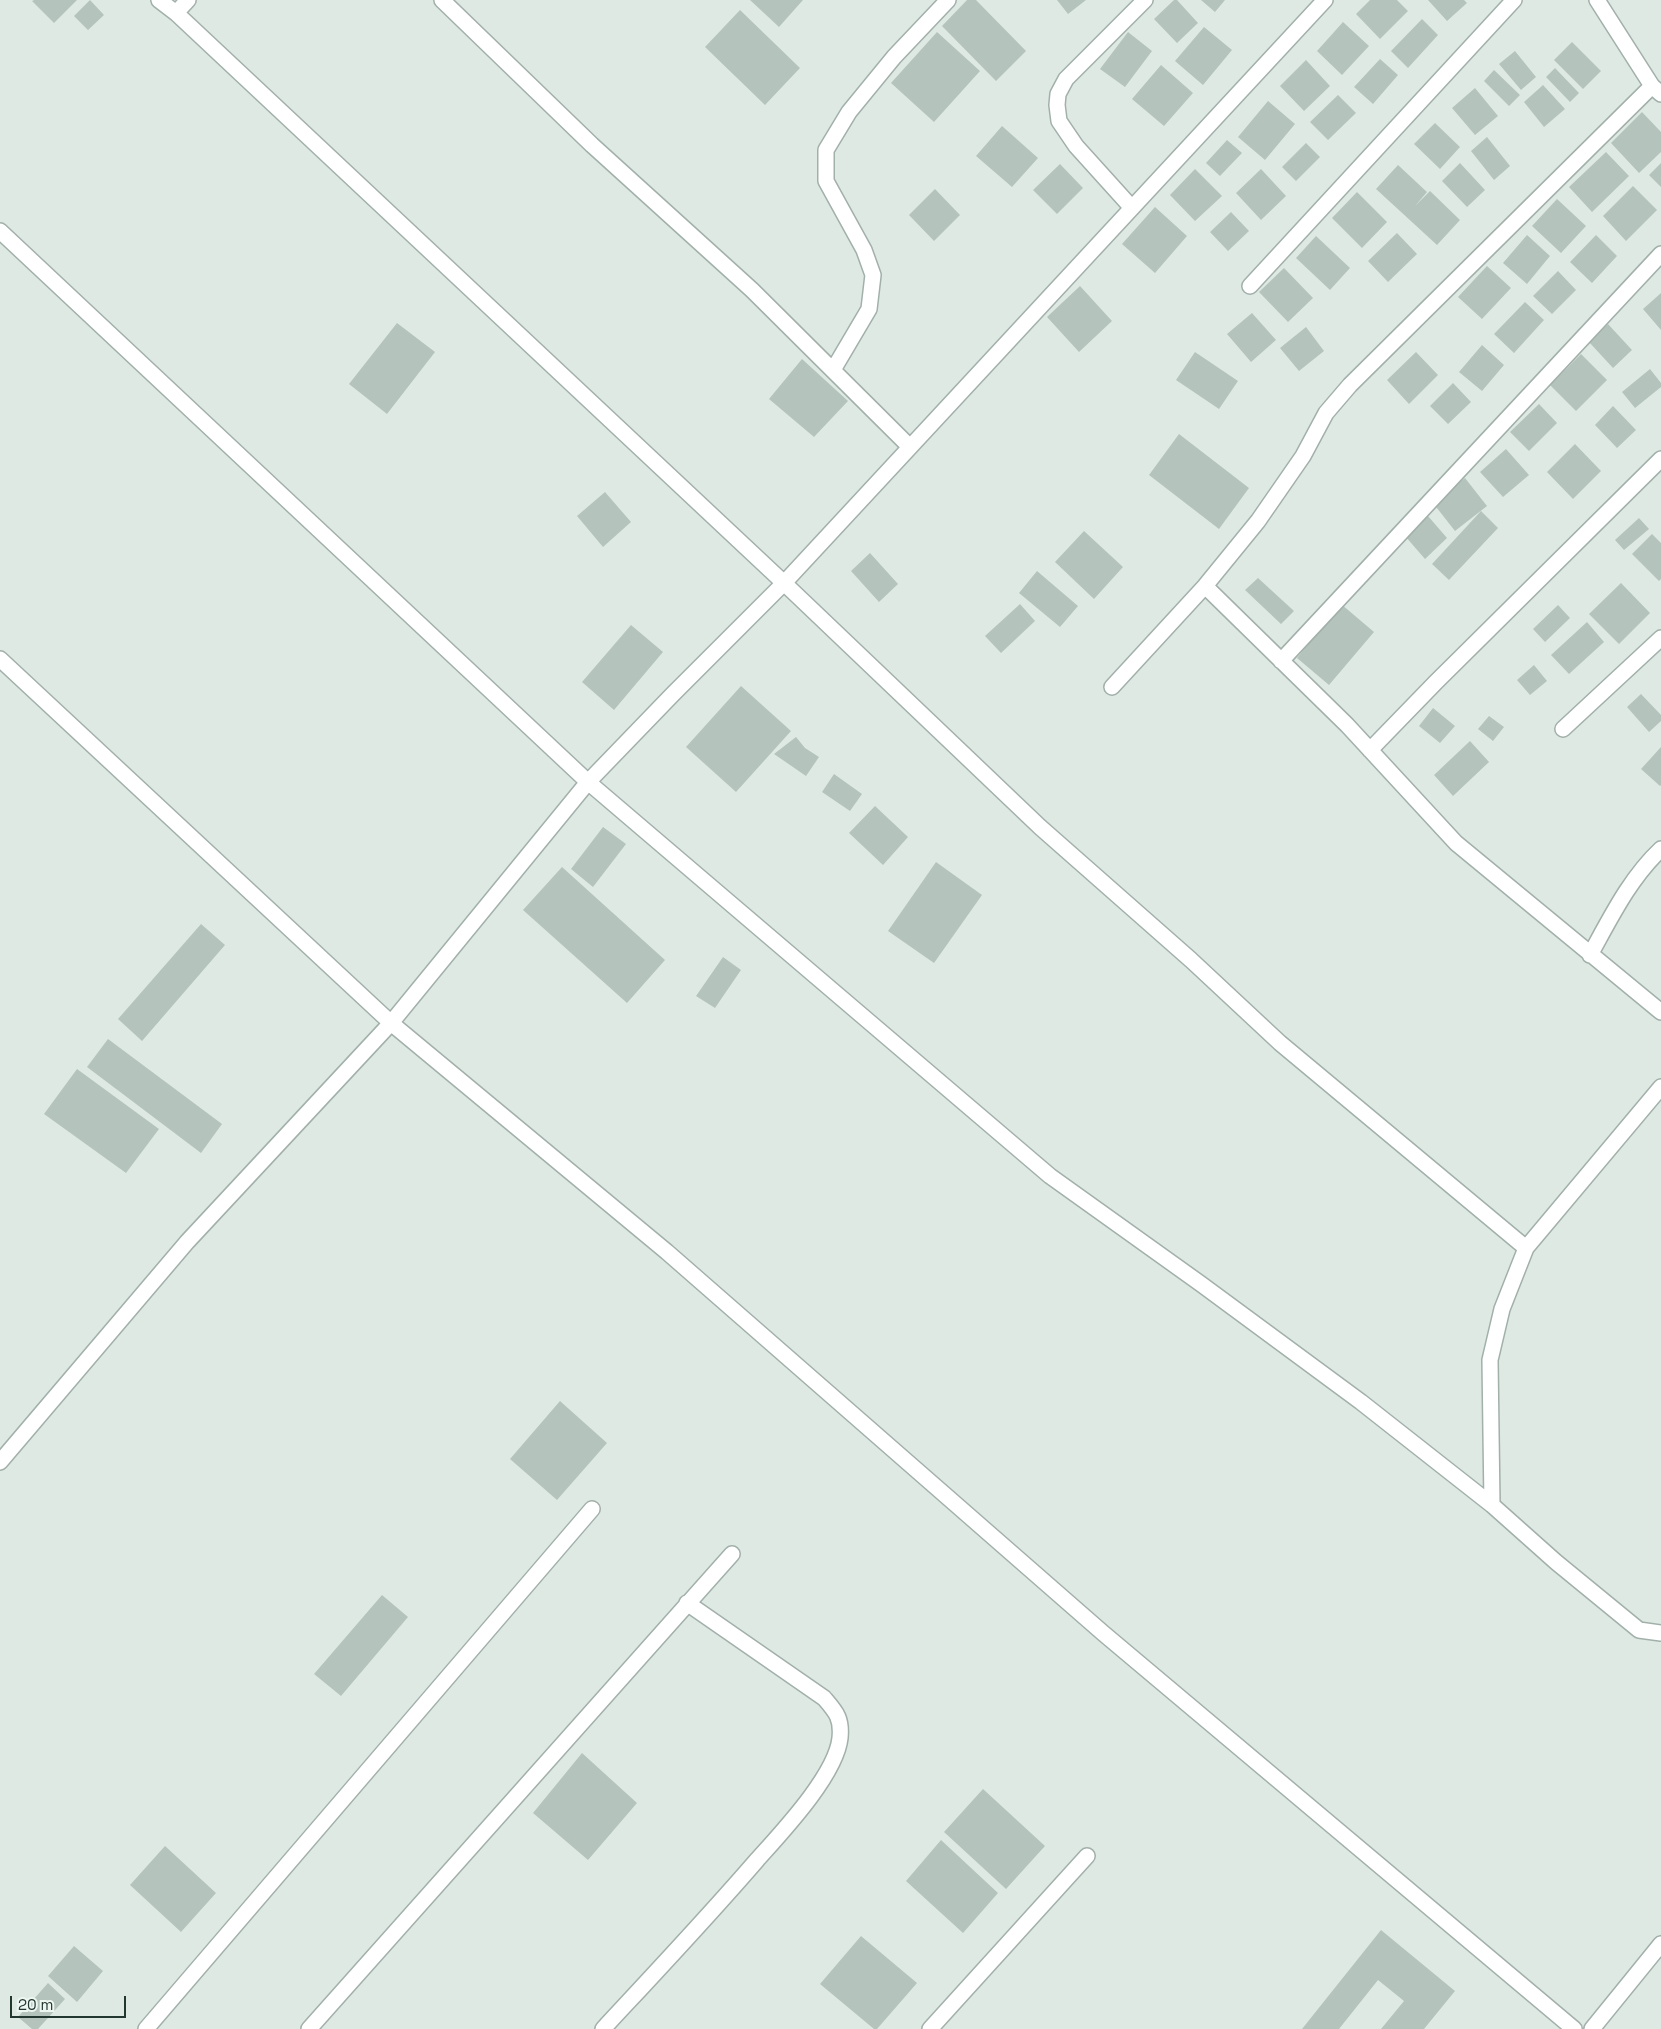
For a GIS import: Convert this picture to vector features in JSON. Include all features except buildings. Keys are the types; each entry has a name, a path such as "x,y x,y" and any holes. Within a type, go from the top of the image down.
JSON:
{"street":[{"path":"159,0 176,13 1040,826 1280,1042 1526,1248"},
{"path":"176,13 188,0"},
{"path":"442,0 592,145 752,290 910,447"},
{"path":"833,370 868,309 873,276 864,250 826,181 826,150 850,112 889,64 948,0"},
{"path":"1132,208 1076,146 1059,121 1057,106 1058,94 1066,79 1145,0"},
{"path":"0,1462 187,1242 391,1023 588,782 673,694 784,584 1324,0"},
{"path":"1250,286 1514,0"},
{"path":"1112,687 1205,586 1258,521 1303,456 1326,413 1350,385 1657,90 1597,0"},
{"path":"0,231 588,782 1050,1176 1217,1295 1353,1396 1492,1505 1556,1562 1639,1630 1661,1633"},
{"path":"1281,661 1661,254"},
{"path":"1370,750 1661,458"},
{"path":"1205,586 1370,750 1456,843 1661,1012"},
{"path":"1563,729 1661,638"},
{"path":"0,659 391,1023 667,1252 1103,1633 1574,2029"},
{"path":"1590,955 1619,902 1644,864 1661,849"},
{"path":"1492,1505 1490,1360 1502,1308 1526,1248 1661,1087"},
{"path":"146,2029 592,1509"},
{"path":"309,2029 732,1554"},
{"path":"603,2029 718,1905 794,1817 828,1770 840,1739 839,1714 824,1698 688,1603"},
{"path":"930,2029 1087,1856"},
{"path":"1592,2029 1661,1944"}]}
